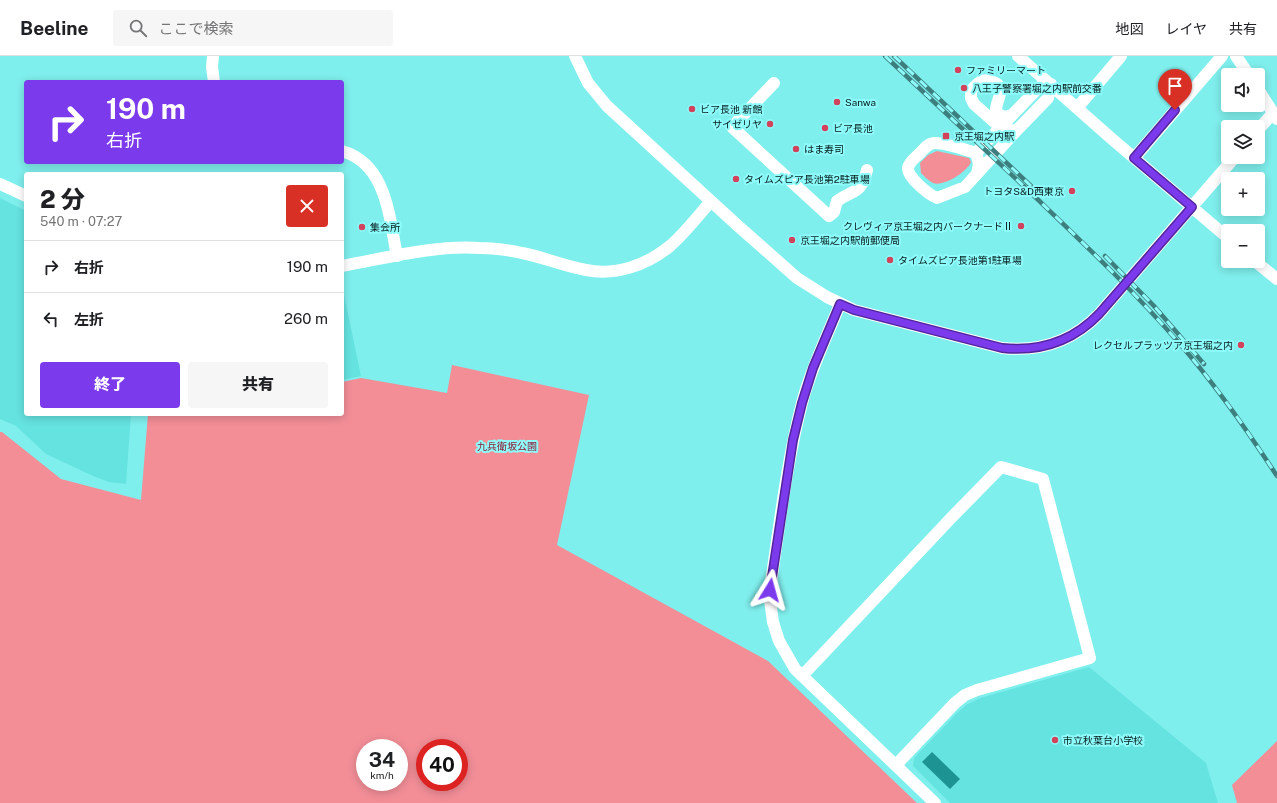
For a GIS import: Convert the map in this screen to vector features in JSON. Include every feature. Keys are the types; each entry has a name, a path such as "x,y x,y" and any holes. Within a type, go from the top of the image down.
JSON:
{"street":[{"path":"213,56 212,68 214,80"},
{"path":"575,56 584,75 601,99 797,278 840,304 854,310 993,346 1020,349 1044,346 1065,339 1093,320 1229,164"},
{"path":"1018,56 1221,232"},
{"path":"1077,108 1122,56"},
{"path":"1134,158 1222,56"},
{"path":"1236,56 1244,68"},
{"path":"1012,115 1005,117 999,115 996,110 1000,92 998,84 987,79 983,80 971,90 971,98 974,104 1000,127 1004,130 1017,130"},
{"path":"774,83 732,127 829,216 834,212 837,201 858,190 863,184 867,170"},
{"path":"976,153 1039,87 1051,84"},
{"path":"976,153 961,148 935,143 928,145 909,164 907,170 909,175 937,198 965,187 1048,98 1051,84"},
{"path":"1265,100 1275,116 1265,124"},
{"path":"344,152 360,160 370,170 381,187 386,199 397,256"},
{"path":"976,153 979,163 977,174"},
{"path":"0,184 24,195"},
{"path":"344,266 442,249 480,248 522,253 585,270 602,272 620,270 650,260 671,245 711,201"},
{"path":"1263,268 1277,280"},
{"path":"840,304 813,368 800,410 793,440 770,590 771,610 779,641 791,663 802,676 935,803"},
{"path":"802,676 949,519 1001,467 1043,479 1090,658 991,686 965,695 955,703 896,765"}],"shaded area":[{"path":"0,198 24,210 24,416 131,416 126,484 109,482 93,476 46,454 16,426 0,419"},
{"path":"344,295 361,376 344,380"},
{"name":"市立秋葉台小学校","path":"1089,667 1206,763 1218,803 950,803 913,766 914,758 966,705 980,698"},
{"path":"932,752 960,779 950,789 922,762"}],"green space":[{"path":"937,151 969,158 971,162 961,174 943,183 933,183 921,173 920,163 928,155"},
{"name":"九兵衛坂公園","path":"452,365 589,395 557,545 768,661 917,803 0,803 0,432 2,432 61,479 141,500 148,416 344,416 344,382 361,378 447,393"},
{"path":"1277,741 1277,803 1237,803 1232,785"}],"railway":[{"path":"885,56 1030,192 1143,304 1179,343 1218,391 1277,476"},
{"path":"894,56 1031,186"},
{"path":"1105,256 1154,306 1204,364"}],"place":[{"name":"ファミリーマート","path":"958,70"},
{"name":"八王子警察署堀之内駅前交番","path":"964,88"},
{"name":"Sanwa","path":"837,102"},
{"name":"ビア長池 新館","path":"692,109"},
{"name":"サイゼリヤ","path":"770,124"},
{"name":"ビア長池","path":"825,128"},
{"name":"京王堀之内駅","path":"946,136"},
{"name":"はま寿司","path":"796,149"},
{"name":"タイムズピア長池第2駐車場","path":"736,179"},
{"name":"トヨタS&D西東京","path":"1072,191"},
{"name":"クレヴィア京王堀之内パークナードⅡ","path":"1021,226"},
{"name":"集会所","path":"362,227"},
{"name":"京王堀之内駅前郵便局","path":"792,240"},
{"name":"タイムズピア長池第1駐車場","path":"890,260"},
{"name":"レクセルプラッツア京王堀之内","path":"1241,345"},
{"name":"市立秋葉台小学校","path":"1055,740"}],"route":[{"path":"770,590 793,440 802,403 813,368 840,304 854,310 1002,348 1024,349 1044,346 1065,339 1074,334 1087,326 1099,314 1192,207 1134,158 1175,110"}]}
